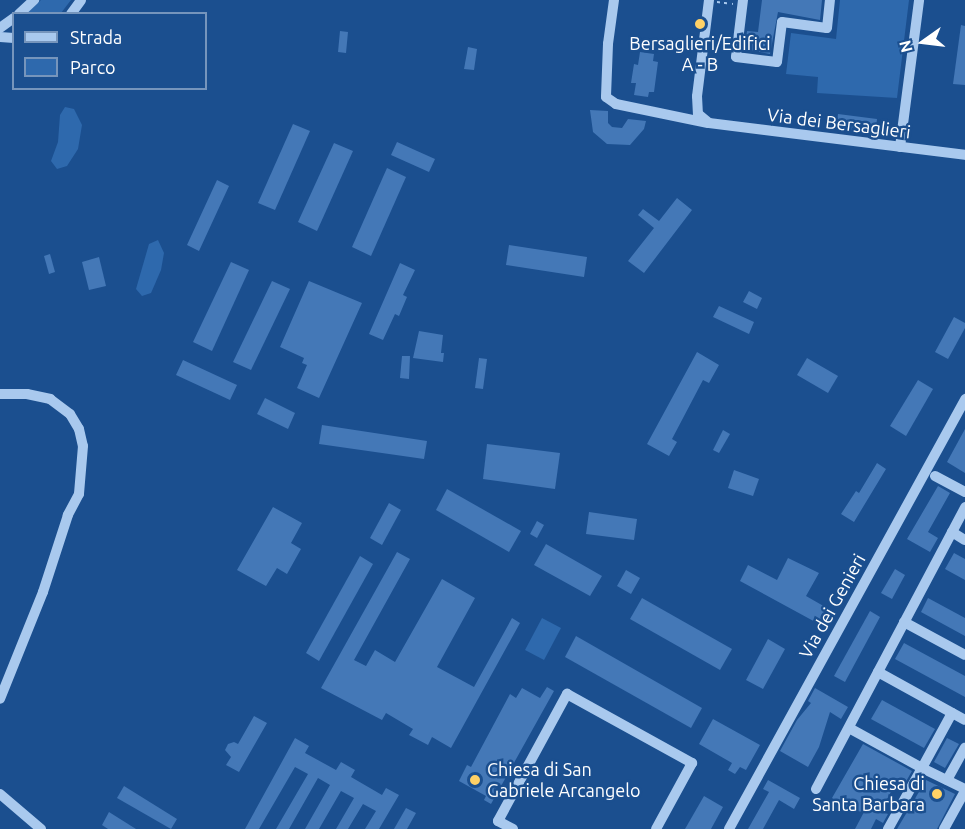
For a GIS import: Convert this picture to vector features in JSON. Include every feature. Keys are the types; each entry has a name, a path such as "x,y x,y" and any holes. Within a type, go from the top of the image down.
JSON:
{"street":[{"path":"21,12 34,0"},
{"path":"72,12 81,0"},
{"name":"Via dei Bersaglieri","path":"614,0 608,44 606,97 616,104 709,123 965,155"},
{"path":"743,0 736,57 777,62 782,22 827,28 830,0"},
{"path":"900,147 920,0"},
{"path":"709,123 698,114 697,96 711,1"},
{"path":"0,394 27,394 50,399 70,414 79,429 83,446 80,494 68,515 43,592 0,699"},
{"name":"Via dei Genieri","path":"729,829 965,399"},
{"path":"935,476 965,492"},
{"path":"816,789 965,507"},
{"path":"952,532 965,540"},
{"path":"904,622 965,655"},
{"path":"878,672 965,720"},
{"path":"513,829 498,821 567,694 692,763 656,829"},
{"path":"888,829 952,713"},
{"path":"849,728 965,790 944,829"},
{"path":"947,780 965,748"},
{"path":"0,794 41,829"}],"path":[{"path":"711,1 730,4"}],"green space":[{"path":"41,0 71,0 62,12 28,12"},
{"path":"840,0 909,0 897,98 817,93 818,77 786,74 791,33 836,39"},
{"path":"65,107 74,109 82,125 78,149 67,166 57,169 51,161 58,142 60,115"},
{"path":"158,240 164,253 161,270 151,293 142,296 136,289 149,244"},
{"path":"542,618 561,628 544,660 525,650"}],"building":[{"path":"762,0 822,0 820,20 778,12 770,54 745,49 747,31 758,32"},
{"path":"961,25 965,26 965,85 953,84"},
{"path":"340,31 348,32 346,53 338,52"},
{"path":"468,47 477,49 474,70 464,69"},
{"path":"640,52 654,54 653,61 658,62 654,92 649,92 648,97 634,95 636,83 631,83 634,64 638,65"},
{"path":"590,110 608,111 608,123 612,127 622,128 628,119 646,121 644,129 630,145 607,144 593,132"},
{"path":"838,114 877,119 875,134 836,129"},
{"path":"293,124 310,131 275,210 258,203"},
{"path":"397,142 435,159 429,172 391,155"},
{"path":"334,143 353,151 317,231 298,222"},
{"path":"387,168 406,177 371,256 352,247"},
{"path":"217,180 229,186 199,251 187,245"},
{"path":"677,198 692,210 644,273 628,261 654,228 638,215 643,209 659,221"},
{"path":"509,245 587,257 584,277 506,265"},
{"path":"50,254 55,272 49,274 44,256"},
{"path":"99,257 106,286 89,290 82,262"},
{"path":"231,262 249,270 212,351 193,342"},
{"path":"400,263 415,270 403,295 407,297 399,316 395,314 383,340 369,334"},
{"path":"272,281 290,289 251,370 233,362"},
{"path":"309,281 362,303 319,398 297,388 307,365 302,363 304,358 280,347"},
{"path":"749,291 762,298 757,309 743,302"},
{"path":"719,306 754,322 749,334 713,317"},
{"path":"954,317 965,323 965,328 948,359 935,352"},
{"path":"419,331 443,335 441,353 444,353 443,362 413,358"},
{"path":"697,352 719,365 709,383 703,380 672,439 677,442 669,456 647,444"},
{"path":"402,356 410,356 409,379 400,378"},
{"path":"479,358 487,359 483,389 475,388"},
{"path":"807,358 838,376 828,393 797,375"},
{"path":"183,360 237,385 230,400 176,375"},
{"path":"918,380 933,389 906,436 890,426"},
{"path":"265,398 295,413 288,429 257,414"},
{"path":"322,425 427,441 424,459 319,444"},
{"path":"965,429 965,473 947,462"},
{"path":"723,430 730,434 719,453 713,450"},
{"path":"487,444 560,453 555,489 483,479"},
{"path":"877,463 886,469 854,522 841,514 856,491 859,493"},
{"path":"734,470 759,479 753,496 728,488"},
{"path":"938,486 950,493 928,532 938,538 930,552 907,539"},
{"path":"447,489 521,531 509,552 436,510"},
{"path":"389,503 401,510 382,545 370,538"},
{"path":"273,507 302,523 291,543 301,549 287,574 277,568 266,586 237,570"},
{"path":"589,512 637,519 634,540 586,534"},
{"path":"537,521 544,525 537,538 530,534"},
{"path":"546,544 602,576 590,596 534,565"},
{"path":"397,552 410,559 354,660 366,666 375,650 395,662 442,579 475,598 437,667 474,687 512,618 520,623 451,748 432,737 428,745 409,735 413,729 386,713 382,720 321,688"},
{"path":"954,553 965,559 965,580 945,569"},
{"path":"360,556 373,564 319,661 306,653"},
{"path":"788,558 819,573 806,596 827,608 819,624 740,581 748,565 777,580"},
{"path":"895,569 905,575 892,599 881,593"},
{"path":"626,570 640,578 631,594 617,586"},
{"path":"642,598 732,649 720,670 630,619"},
{"path":"928,598 965,618 965,636 921,612"},
{"path":"870,611 880,617 845,682 834,676"},
{"path":"576,636 702,708 691,728 565,657"},
{"path":"768,639 785,649 763,689 746,680"},
{"path":"904,643 965,676 965,697 895,659"},
{"path":"547,687 554,691 491,804 484,800 486,796 459,781 467,765 471,767 510,694 516,698 522,688 540,698"},
{"path":"815,688 848,707 841,719 830,712 819,747 808,767 780,751 797,720 811,703 808,701"},
{"path":"882,700 935,729 924,748 871,719"},
{"path":"254,716 267,723 239,772 226,765 231,757 225,750 228,744 234,742 238,744"},
{"path":"713,719 760,745 746,770 740,767 735,774 728,770 732,763 699,744"},
{"path":"295,738 309,746 305,753 336,770 341,762 355,770 351,777 382,795 386,788 399,795 379,829 365,829 376,811 363,804 348,829 336,829 354,798 341,791 319,829 305,829 330,785 318,778 289,829 276,829 308,774 295,767 259,829 245,829"},
{"path":"947,738 959,744 945,768 934,762"},
{"path":"863,744 912,771 904,785 897,781 881,810 888,814 883,823 876,819 871,829 855,829 864,812 850,810 832,798"},
{"path":"768,780 800,798 794,809 779,800 763,829 748,829 769,792 763,789"},
{"path":"926,780 955,794 937,829 897,829"},
{"path":"124,786 177,819 171,829 117,798"},
{"path":"704,796 723,807 711,829 685,829"},
{"path":"406,808 416,813 407,829 394,829"},
{"path":"109,812 136,829 108,829 102,825"}],"place":[{"name":"Bersaglieri/Edifici A - B","path":"700,24"},
{"name":"Chiesa di San Gabriele Arcangelo","path":"475,780"},
{"name":"Chiesa di Santa Barbara","path":"937,794"}]}
